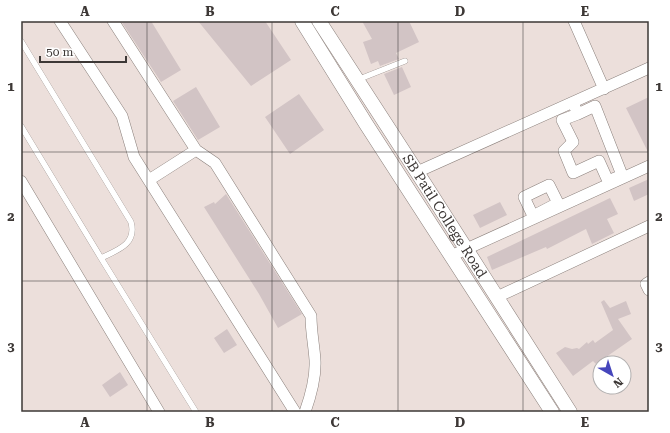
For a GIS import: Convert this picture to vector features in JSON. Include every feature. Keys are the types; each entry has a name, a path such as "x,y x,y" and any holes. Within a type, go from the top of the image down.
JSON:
{"street":[{"path":"60,21 122,116 134,157 294,412"},
{"path":"113,21 196,150 215,163 311,316 311,335 315,360 314,382 305,412"},
{"name":"SB Patil College Road","path":"302,21 366,124 552,412"},
{"name":"SB Patil College Road","path":"319,21 570,412"},
{"path":"574,21 604,89"},
{"path":"417,172 649,68"},
{"path":"573,103 578,114"},
{"path":"608,182 599,161 573,173 564,151 573,142 562,120 595,106 623,176"},
{"path":"149,180 196,150"},
{"path":"451,256 608,182 649,166"},
{"path":"21,181 160,412"},
{"path":"497,297 649,226"},
{"path":"649,282 646,284 649,290"}],"lane":[{"path":"21,41 131,222 133,230 131,239 124,246 101,258"},
{"path":"357,80 405,61"},
{"path":"21,126 196,412"}],"building":[{"path":"121,21 151,21 181,70 161,82"},
{"path":"198,21 265,21 291,60 251,86"},
{"path":"362,21 409,21 419,42 396,53 399,59 380,66 378,61 371,64 363,42 372,39"},
{"path":"402,67 411,87 394,95 384,74"},
{"path":"196,87 220,127 198,140 173,101"},
{"path":"299,94 324,130 290,154 265,117"},
{"path":"649,97 649,154 626,108"},
{"path":"649,179 649,194 634,201 629,188"},
{"path":"226,194 302,314 278,328 259,294 204,207 214,202 215,204"},
{"path":"610,198 618,214 607,219 614,233 592,244 586,229 547,249 546,247 492,270 487,257"},
{"path":"500,202 507,215 480,228 473,215"},
{"path":"604,300 610,308 626,301 631,314 618,319 632,339 609,355 592,355 592,362 573,376 556,353 565,347 579,349 587,342 588,344 593,340 595,343 613,330 601,302"},
{"path":"227,329 237,345 224,353 214,338"},
{"path":"120,372 128,385 110,397 102,385"}]}
